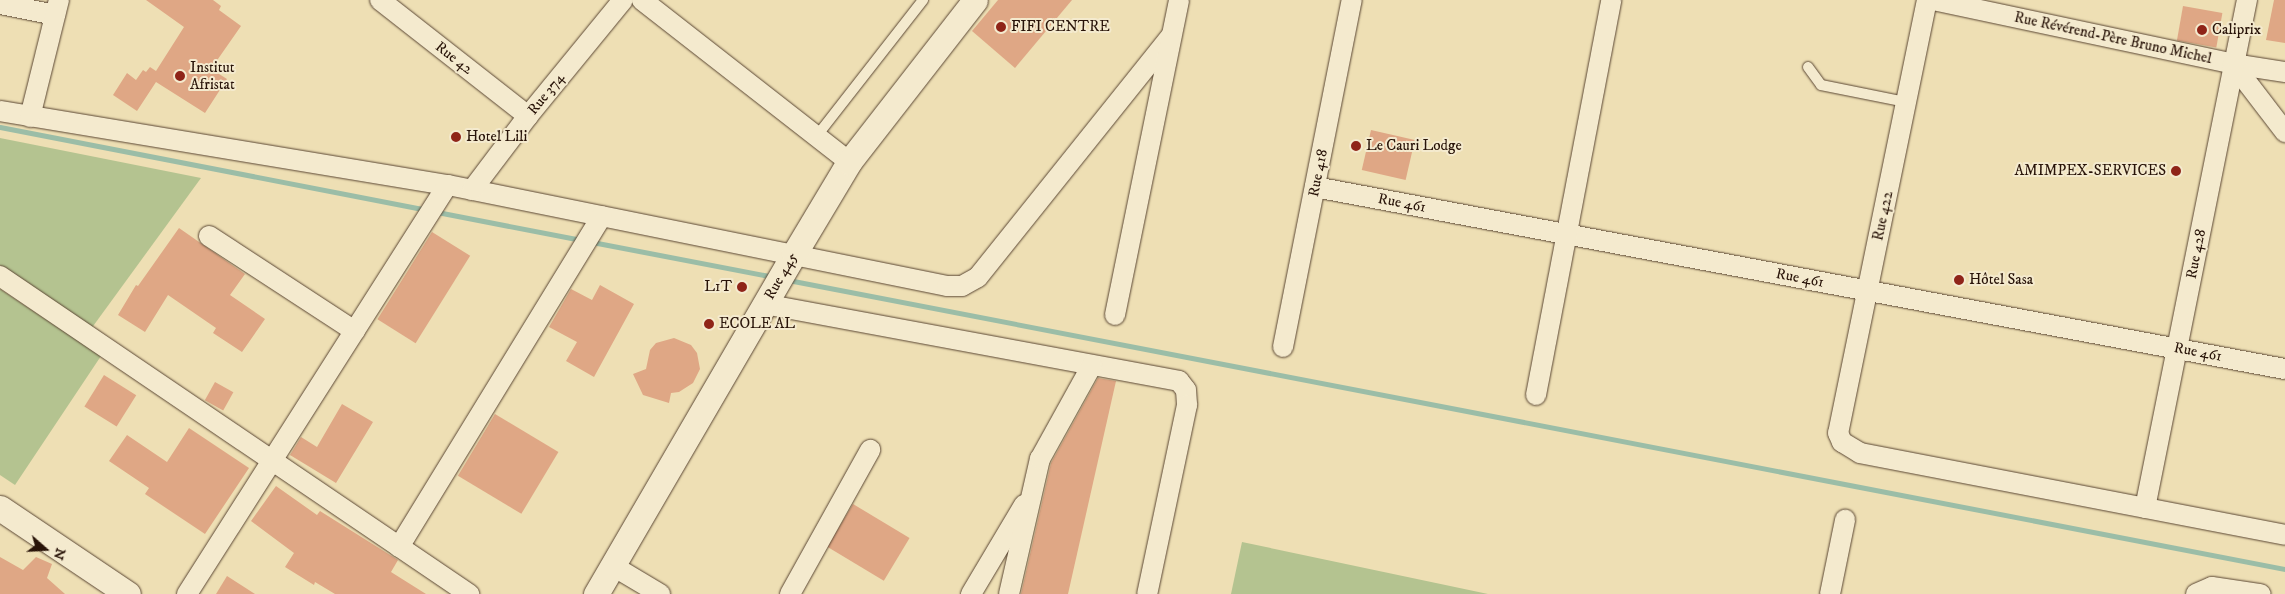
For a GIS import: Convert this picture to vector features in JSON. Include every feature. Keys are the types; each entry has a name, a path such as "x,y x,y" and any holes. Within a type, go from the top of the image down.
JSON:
{"street":[{"name":"Rue 42","path":"380,0 528,116"},
{"name":"Rue 374","path":"472,190 528,116 623,0"},
{"path":"642,0 849,162"},
{"path":"1115,315 1179,0"},
{"name":"Rue 418","path":"1283,347 1352,0"},
{"path":"1536,395 1611,0"},
{"name":"Rue 422","path":"1927,0 1838,433 1842,442 1860,453 2145,508"},
{"name":"Rue Révérend-Père Bruno Michel","path":"1933,0 2233,64 2285,72"},
{"name":"Rue 428","path":"2145,508 2247,0"},
{"name":"Rue 445","path":"596,594 789,261 849,162 970,3"},
{"path":"0,4 57,7 30,117"},
{"path":"0,110 30,117 448,185 602,216 789,261 947,286 962,286 978,277 1171,36"},
{"path":"2233,64 2285,132"},
{"path":"187,594 448,185"},
{"name":"Rue 461","path":"1315,187 2285,369"},
{"path":"399,547 602,216"},
{"path":"210,236 355,330"},
{"path":"0,276 469,594"},
{"path":"766,301 1179,381 1186,390 1187,405 1147,594"},
{"path":"1010,594 1040,459 1092,365"},
{"path":"790,594 870,450"},
{"path":"971,594 1033,490"},
{"path":"0,508 128,594"},
{"path":"2145,508 2285,535"},
{"path":"1830,594 1845,520"},
{"path":"613,566 660,594"},
{"path":"2196,594 2212,587 2260,594"}],"lane":[{"path":"816,137 923,0"},
{"path":"1808,67 1821,85 1906,102"}],"green space":[{"path":"0,138 201,178 91,329 0,265"},
{"path":"0,289 101,356 15,485 0,475"},
{"path":"1242,542 1488,594 1231,594"}],"building":[{"path":"146,0 213,0 221,6 219,10 241,26 211,69 227,79 205,113 156,82 137,111 113,95 127,73 136,80 143,70 146,72 150,67 156,71 184,27"},
{"path":"998,0 1072,0 1015,68 972,31"},
{"path":"2274,0 2285,0 2285,43 2266,40"},
{"path":"2183,6 2222,13 2216,47 2177,40"},
{"name":"Le Cauri Lodge","path":"1371,130 1415,140 1406,180 1362,170"},
{"path":"179,228 245,274 230,295 265,319 242,352 213,333 216,328 168,295 145,332 118,315 136,285 138,286"},
{"path":"432,232 470,256 416,343 377,319"},
{"path":"600,285 634,304 594,377 566,361 577,342 549,327 571,289 592,300"},
{"path":"674,338 691,345 697,353 700,369 693,383 679,392 671,393 669,403 643,395 633,374 646,369 650,350 656,343"},
{"path":"104,375 136,395 117,427 84,406"},
{"path":"1098,378 1116,381 1068,594 1021,594 1051,463"},
{"path":"215,382 233,392 223,411 205,400"},
{"path":"342,404 373,422 336,483 290,455 301,437 317,447"},
{"path":"495,414 558,452 521,514 458,476"},
{"path":"189,428 249,468 205,534 145,494 149,488 109,461 127,435 167,462"},
{"path":"276,486 317,515 320,511 398,560 391,572 426,594 335,594 315,582 314,585 285,567 294,553 251,521"},
{"path":"853,504 910,538 884,581 827,547"},
{"path":"0,557 23,570 36,557 52,564 47,578 65,594 0,594"},
{"path":"227,576 255,594 216,594"}],"waterway":[{"path":"0,127 426,210"},
{"path":"437,212 581,240"},
{"path":"592,242 773,277"},
{"path":"788,280 2285,569"}],"place":[{"name":"FIFI CENTRE","path":"1001,27"},
{"name":"Caliprix","path":"2202,30"},
{"name":"Institut Afristat","path":"180,76"},
{"name":"Hotel Lili","path":"456,137"},
{"name":"Le Cauri Lodge","path":"1356,146"},
{"name":"AMIMPEX-SERVICES","path":"2176,171"},
{"name":"Hôtel Sasa","path":"1959,280"},
{"name":"L1T","path":"742,287"},
{"name":"ECOLE AL","path":"709,324"}]}
